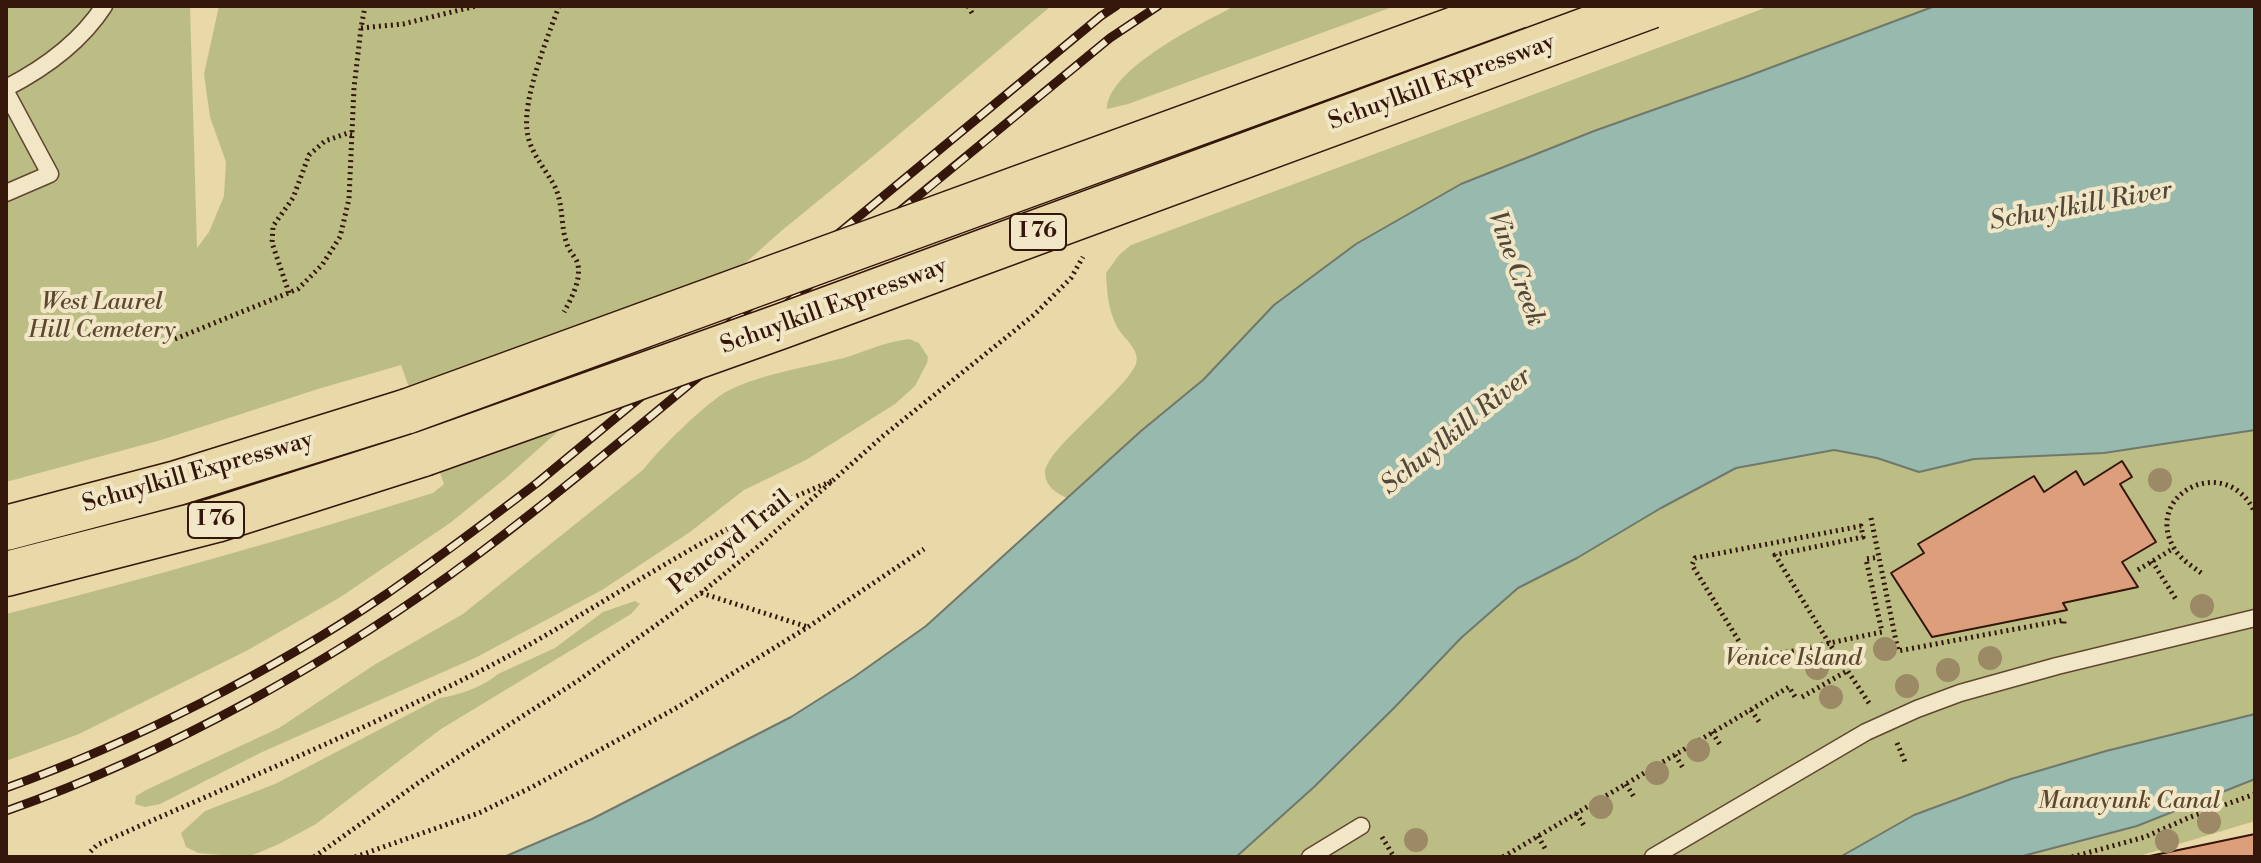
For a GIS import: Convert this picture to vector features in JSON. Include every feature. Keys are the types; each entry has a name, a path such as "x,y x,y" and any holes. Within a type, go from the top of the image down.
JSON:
{"highway":[{"name":"Schuylkill Expressway","path":"6,528 177,483 408,411 1518,6"},
{"name":"Schuylkill Expressway","path":"6,574 216,520 423,454 782,326 1651,6"}],"lane":[{"path":"6,193 50,174 6,90 59,55 83,34 104,6"},
{"path":"1653,857 1866,732 1917,709 1960,693 2057,666 2255,618"},
{"path":"1310,857 1361,826"}],"path":[{"path":"175,339 298,289 322,265 340,237 349,199 354,88 365,6"},
{"path":"361,28 403,24 476,6"},
{"path":"559,6 526,114 527,134 536,157 555,187 567,247 578,264 577,281 562,316"},
{"path":"968,6 972,13"},
{"path":"289,293 272,243 273,226 293,198 309,155 325,141 354,134"},
{"name":"Pencoyd Trail","path":"314,857 421,781 579,680 701,593 837,479 883,436 1034,315 1071,278 1086,252"},
{"path":"89,857 97,845 312,751 485,669 710,538 767,508 837,479"},
{"path":"2201,573 2174,548 2167,522 2180,495 2196,485 2214,482 2231,486 2243,495 2255,513"},
{"path":"1871,518 1898,651 2064,620 2064,626"},
{"path":"1871,707 1829,643 1775,555 1863,537 1861,526 1695,558 1692,565 1750,659 1829,643 1882,632 1866,559 1879,557"},
{"path":"2138,570 2174,548"},
{"path":"355,857 479,813 532,787 678,707 808,627 924,549"},
{"path":"2152,561 2177,601"},
{"path":"701,593 808,627"},
{"path":"1503,857 1789,687 1800,699 1847,671"},
{"path":"1751,710 1760,723"},
{"path":"1712,732 1721,746"},
{"path":"1675,755 1683,768"},
{"path":"1626,784 1634,797"},
{"path":"2072,857 2145,837 2255,794"},
{"path":"1576,813 1585,827"},
{"path":"1538,836 1546,850"},
{"path":"1383,839 1394,857"}],"green space":[{"name":"West Laurel Hill Cemetery","path":"6,6 190,6 197,248 209,232 224,196 226,162 210,117 204,74 219,6 1051,6 780,232 506,478 450,523 339,598 248,650 79,734 6,761 6,614 327,525 433,493 444,484 401,365 161,440 6,482"},
{"path":"1235,6 1395,6 1107,109 1111,94 1139,63 1159,48"},
{"path":"1770,6 1935,6 1594,131 1274,305 1203,380 1067,498 1049,485 1045,472 1058,449 1129,376 1136,364 1134,349 1117,327 1112,314 1106,273 1131,245"},
{"path":"909,339 919,343 928,357 927,363 915,386 895,404 806,460 744,490 690,532 602,590 477,657 260,753 160,804 145,807 135,804 136,796 146,790 279,728 374,665 463,614 643,470 681,429 724,393 766,377"},
{"name":"Venice Island","path":"2255,430 2255,821 2136,857 1236,857 1314,787 1461,638 1518,588 1736,468 1834,450 1877,458 1919,472 1974,459 2104,453"},
{"path":"635,601 640,604 631,614 441,729 316,824 248,857 198,853 186,847 181,833 205,811 275,784 440,698 478,687 498,674 555,648 603,612"}],"water":[{"path":"1935,6 2255,6 2255,430 2104,453 1974,459 1919,472 1877,458 1834,450 1736,468 1518,588 1461,638 1314,787 1236,857 504,857 592,819 791,717 926,626 1141,431 1203,380 1274,305 1356,244 1461,184 1594,131"},
{"name":"Manayunk Canal","path":"2255,714 2255,779 2137,826 2019,857 1840,857 1914,815 2011,779 2106,751"}],"building":[{"path":"2122,461 2132,477 2120,484 2156,542 2122,562 2138,587 2063,603 2067,610 1932,637 1891,573 1924,553 1918,544 2034,476 2044,492 2076,471 2084,485"},
{"path":"2255,834 2255,857 2145,857"}],"railway":[{"path":"6,788 103,749 202,703 297,651 404,581 537,483 1116,6"},
{"path":"6,811 67,788 190,732 310,666 424,593 572,481 1110,38 1158,6"}],"water label":[{"name":"Schuylkill River","path":"2081,207"},
{"name":"Vine Creek","path":"1515,269"},
{"name":"Schuylkill River","path":"1457,432"}]}
